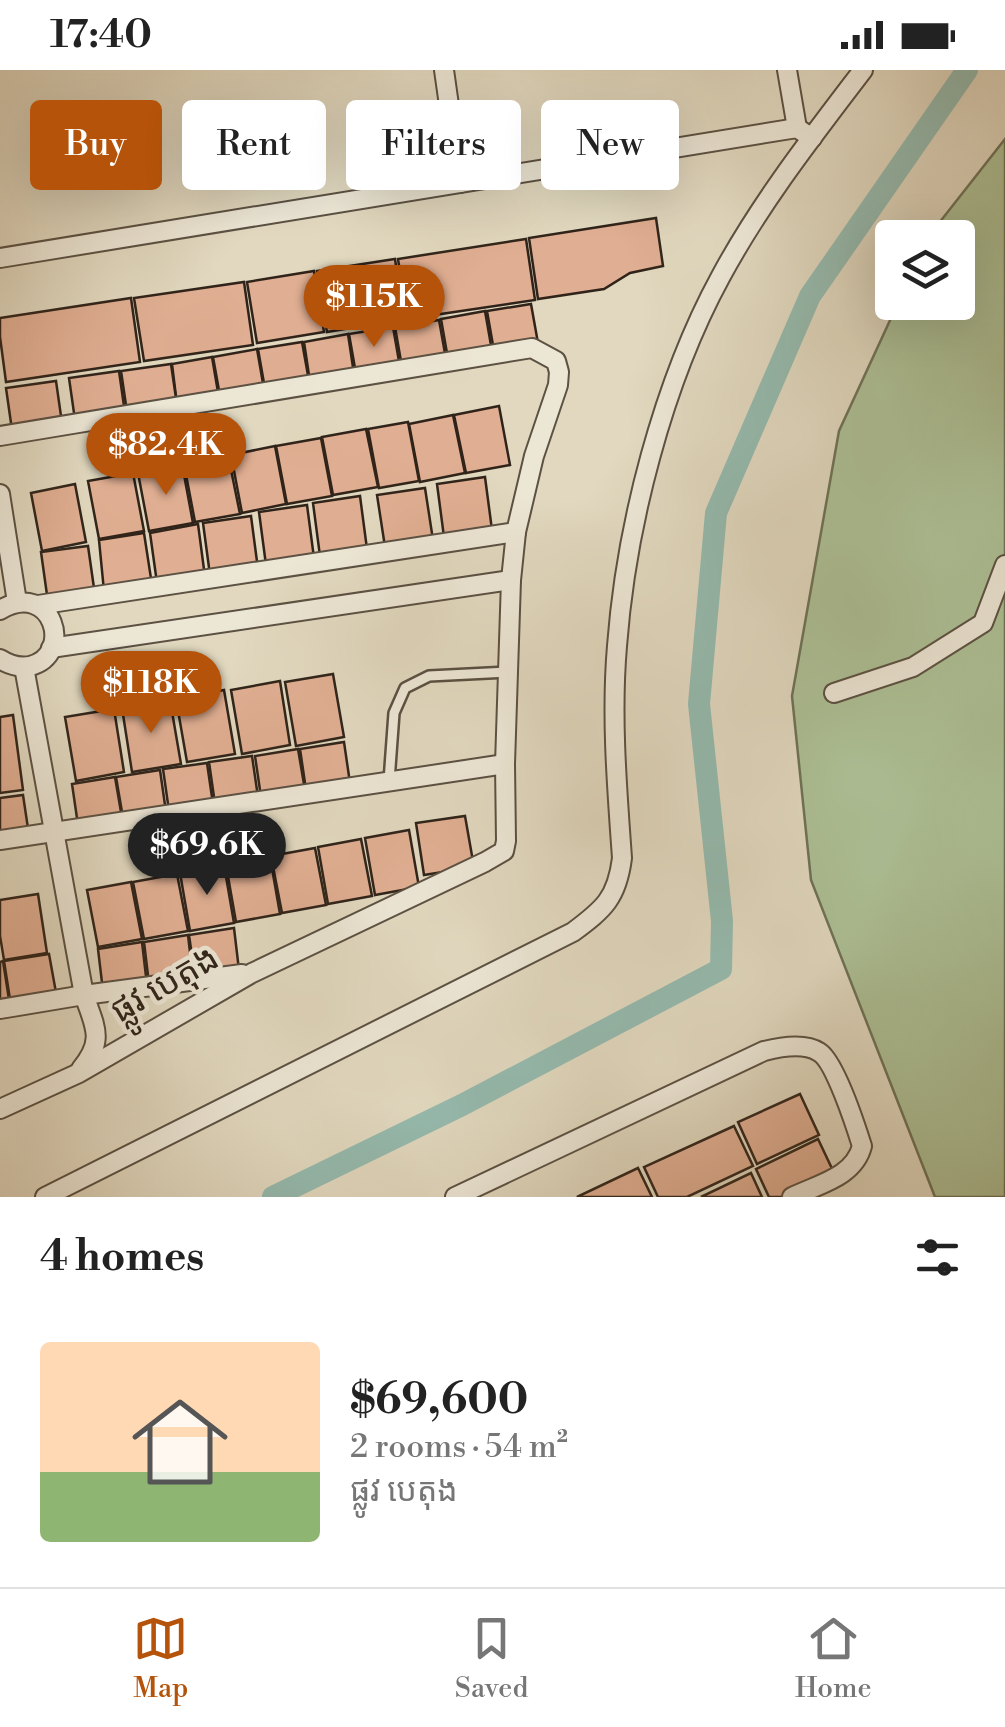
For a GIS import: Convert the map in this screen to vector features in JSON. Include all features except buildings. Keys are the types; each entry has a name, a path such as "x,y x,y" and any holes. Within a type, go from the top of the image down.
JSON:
{"street":[{"path":"444,70 448,100"},
{"path":"787,70 804,133"},
{"path":"45,1197 573,932 600,912 612,897 620,879 622,858 616,648 622,593 645,480 680,368 720,278 804,133 862,70"},
{"path":"521,174 804,133"},
{"path":"0,258 417,190"},
{"path":"0,436 532,348 556,361 559,372 516,532 505,764 0,840"},
{"path":"0,494 5,607 516,532"},
{"path":"834,692 913,667 982,623 1005,564"},
{"path":"51,648 512,580"},
{"path":"0,659 24,667 43,659 51,648 51,619 38,605"},
{"path":"24,667 84,996 94,1024 94,1054 78,1073"},
{"name":"ផ្លូវ បេតុង","path":"0,1109 78,1073 252,973 504,851 505,764"},
{"path":"0,1010 252,973"},
{"path":"455,1197 481,1191 764,1051 804,1047 819,1051 830,1062 862,1146 858,1160 848,1171 792,1197"}],"lane":[{"path":"389,780 394,713 405,688 429,676 508,672"}],"green space":[{"path":"1005,139 1005,1197 935,1197 811,880 792,696 839,431 890,320 975,320 975,220 941,220"}],"waterway":[{"path":"273,1197 462,1105 721,969 722,921 699,704 716,513 810,296 967,70"}]}
